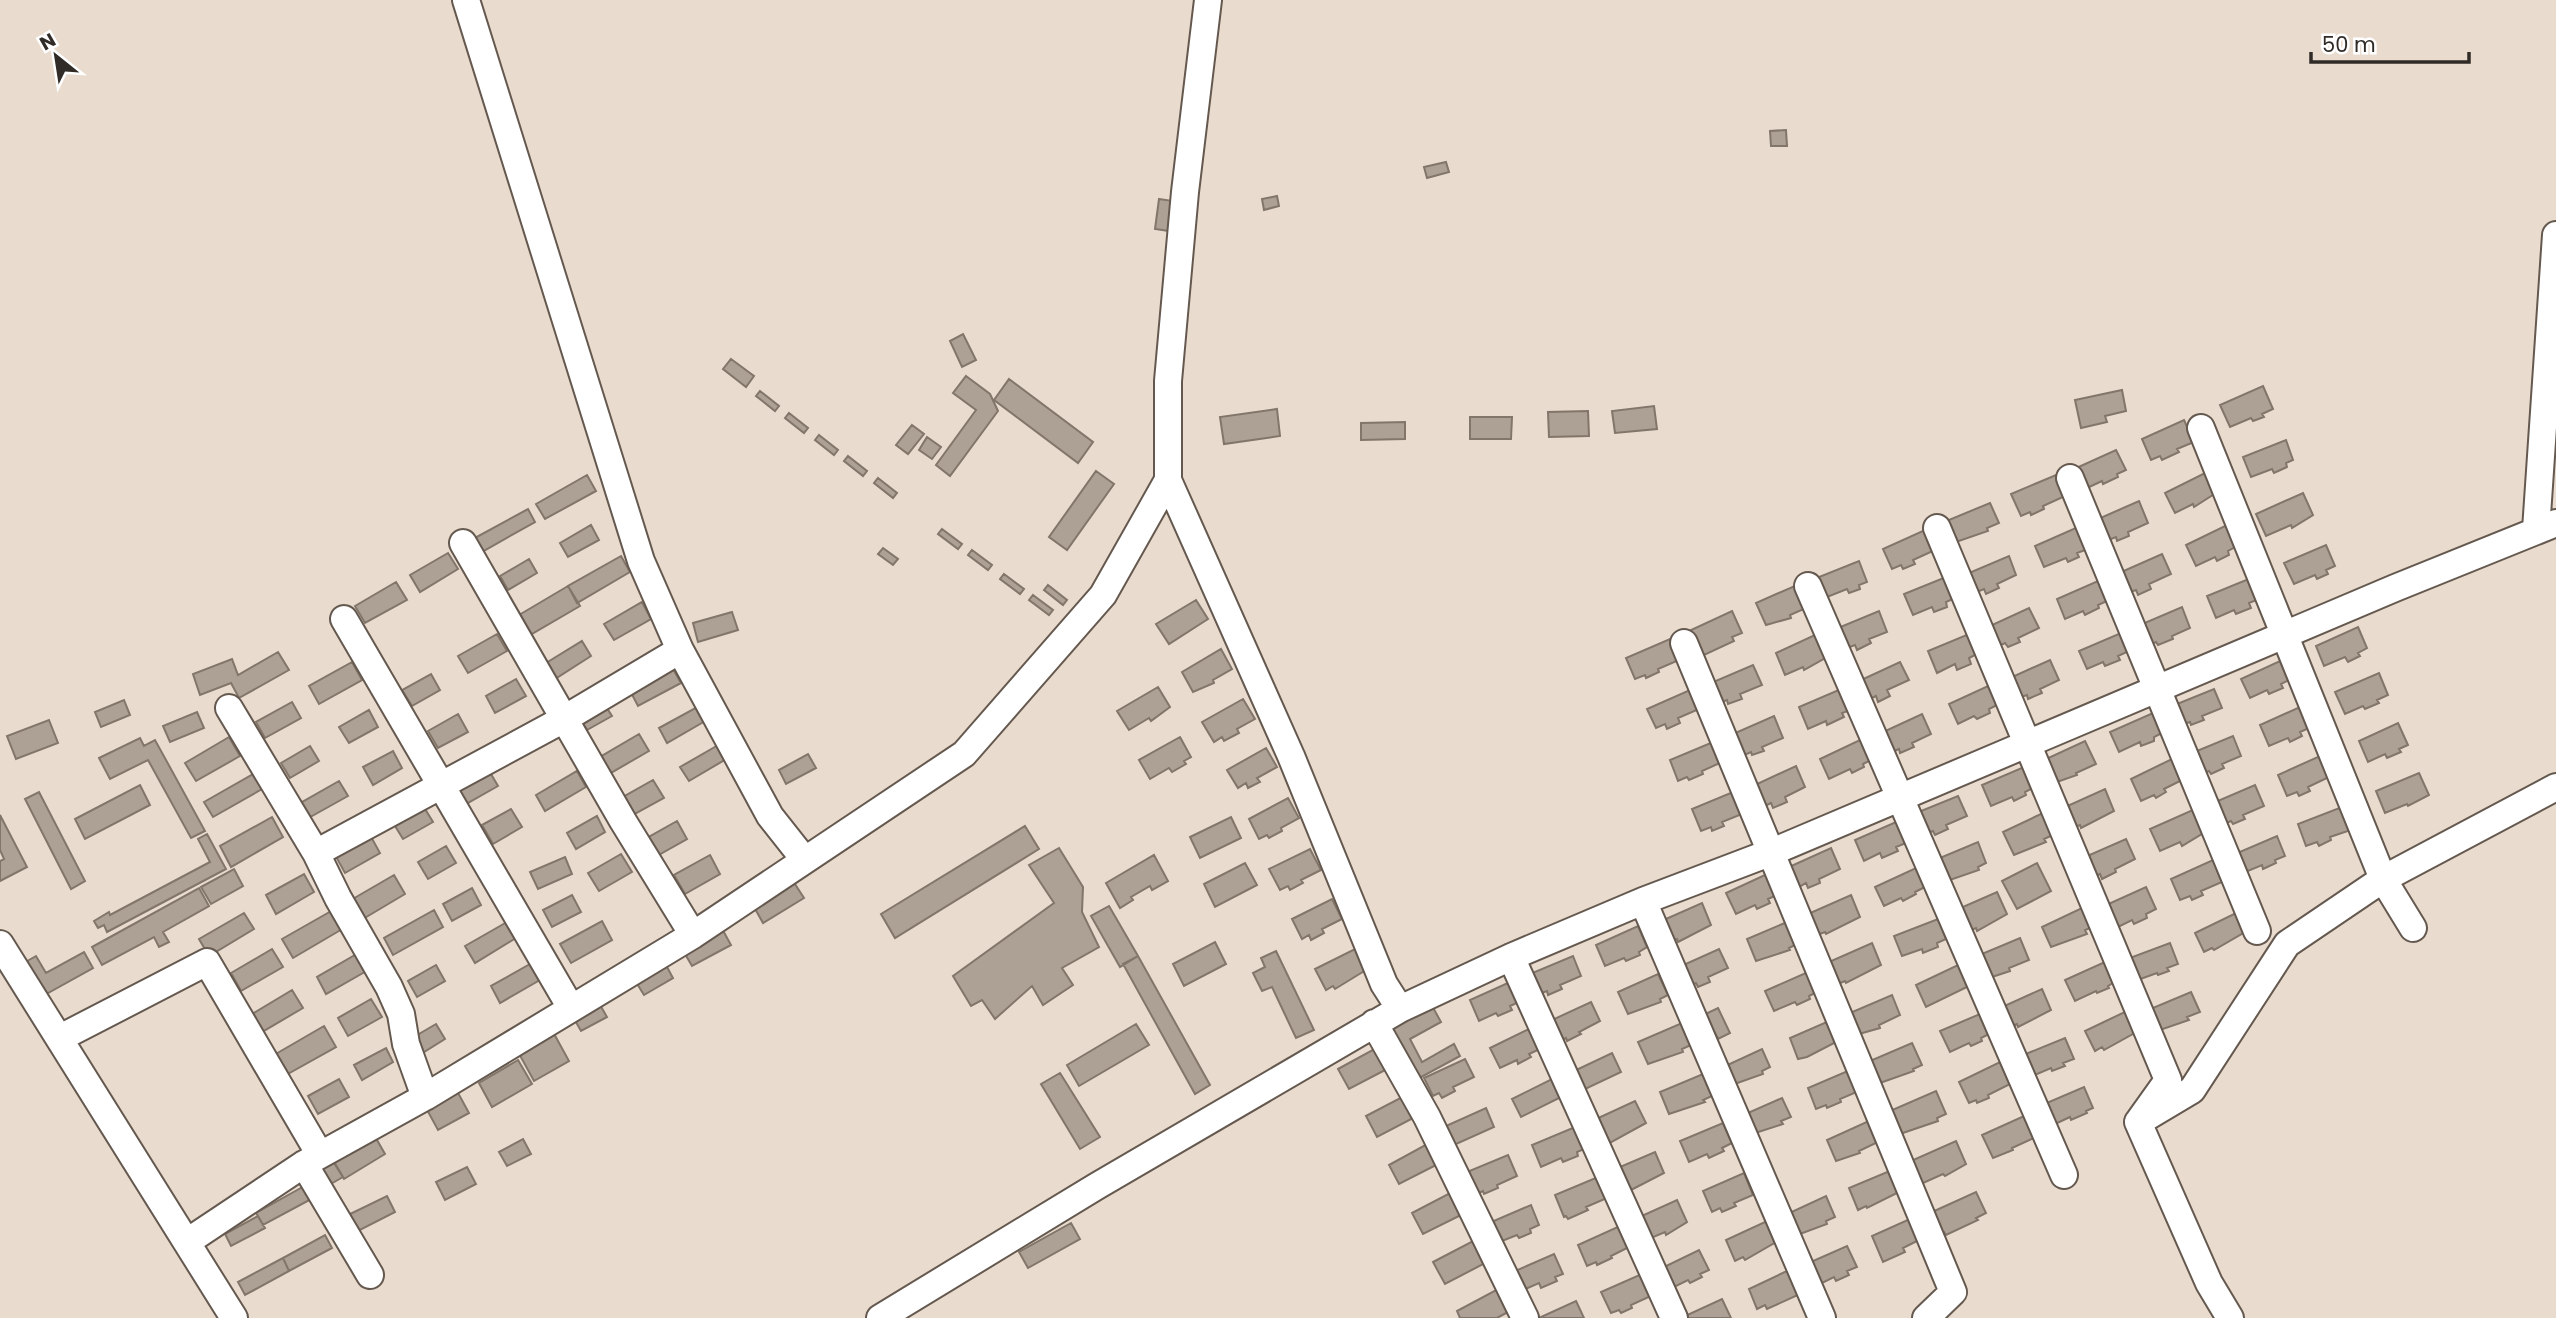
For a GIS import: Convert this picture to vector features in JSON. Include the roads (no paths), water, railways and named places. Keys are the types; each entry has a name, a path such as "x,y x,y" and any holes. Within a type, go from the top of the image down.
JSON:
{"street":[{"path":"466,0 641,561 680,650 770,816 804,859"},
{"path":"1208,0 1185,192 1168,381 1168,480 1291,757 1384,984 1400,1009"},
{"path":"880,1318 1400,1009 1511,957 1643,901 1772,852 2546,527 2556,235"},
{"path":"2201,428 2383,879 2413,928"},
{"path":"2070,478 2257,931"},
{"path":"187,1242 312,1159 425,1097 693,936 964,754 1103,595 1168,480"},
{"path":"1937,528 2168,1080 2138,1122"},
{"path":"463,543 693,936"},
{"path":"1808,586 2064,1175"},
{"path":"344,619 440,787 572,1008"},
{"path":"1684,643 1953,1292 1926,1318"},
{"path":"316,853 564,719 680,650"},
{"path":"229,708 316,853 397,1005 406,1044 425,1097"},
{"path":"2138,1122 2192,1090 2287,944 2383,879 2556,787"},
{"path":"1643,901 1822,1318"},
{"path":"0,944 234,1318"},
{"path":"1511,957 1674,1318"},
{"path":"60,1038 207,962 312,1159 370,1275"},
{"path":"1374,1023 1427,1117 1525,1318"},
{"path":"2138,1122 2208,1283 2230,1318"}]}
